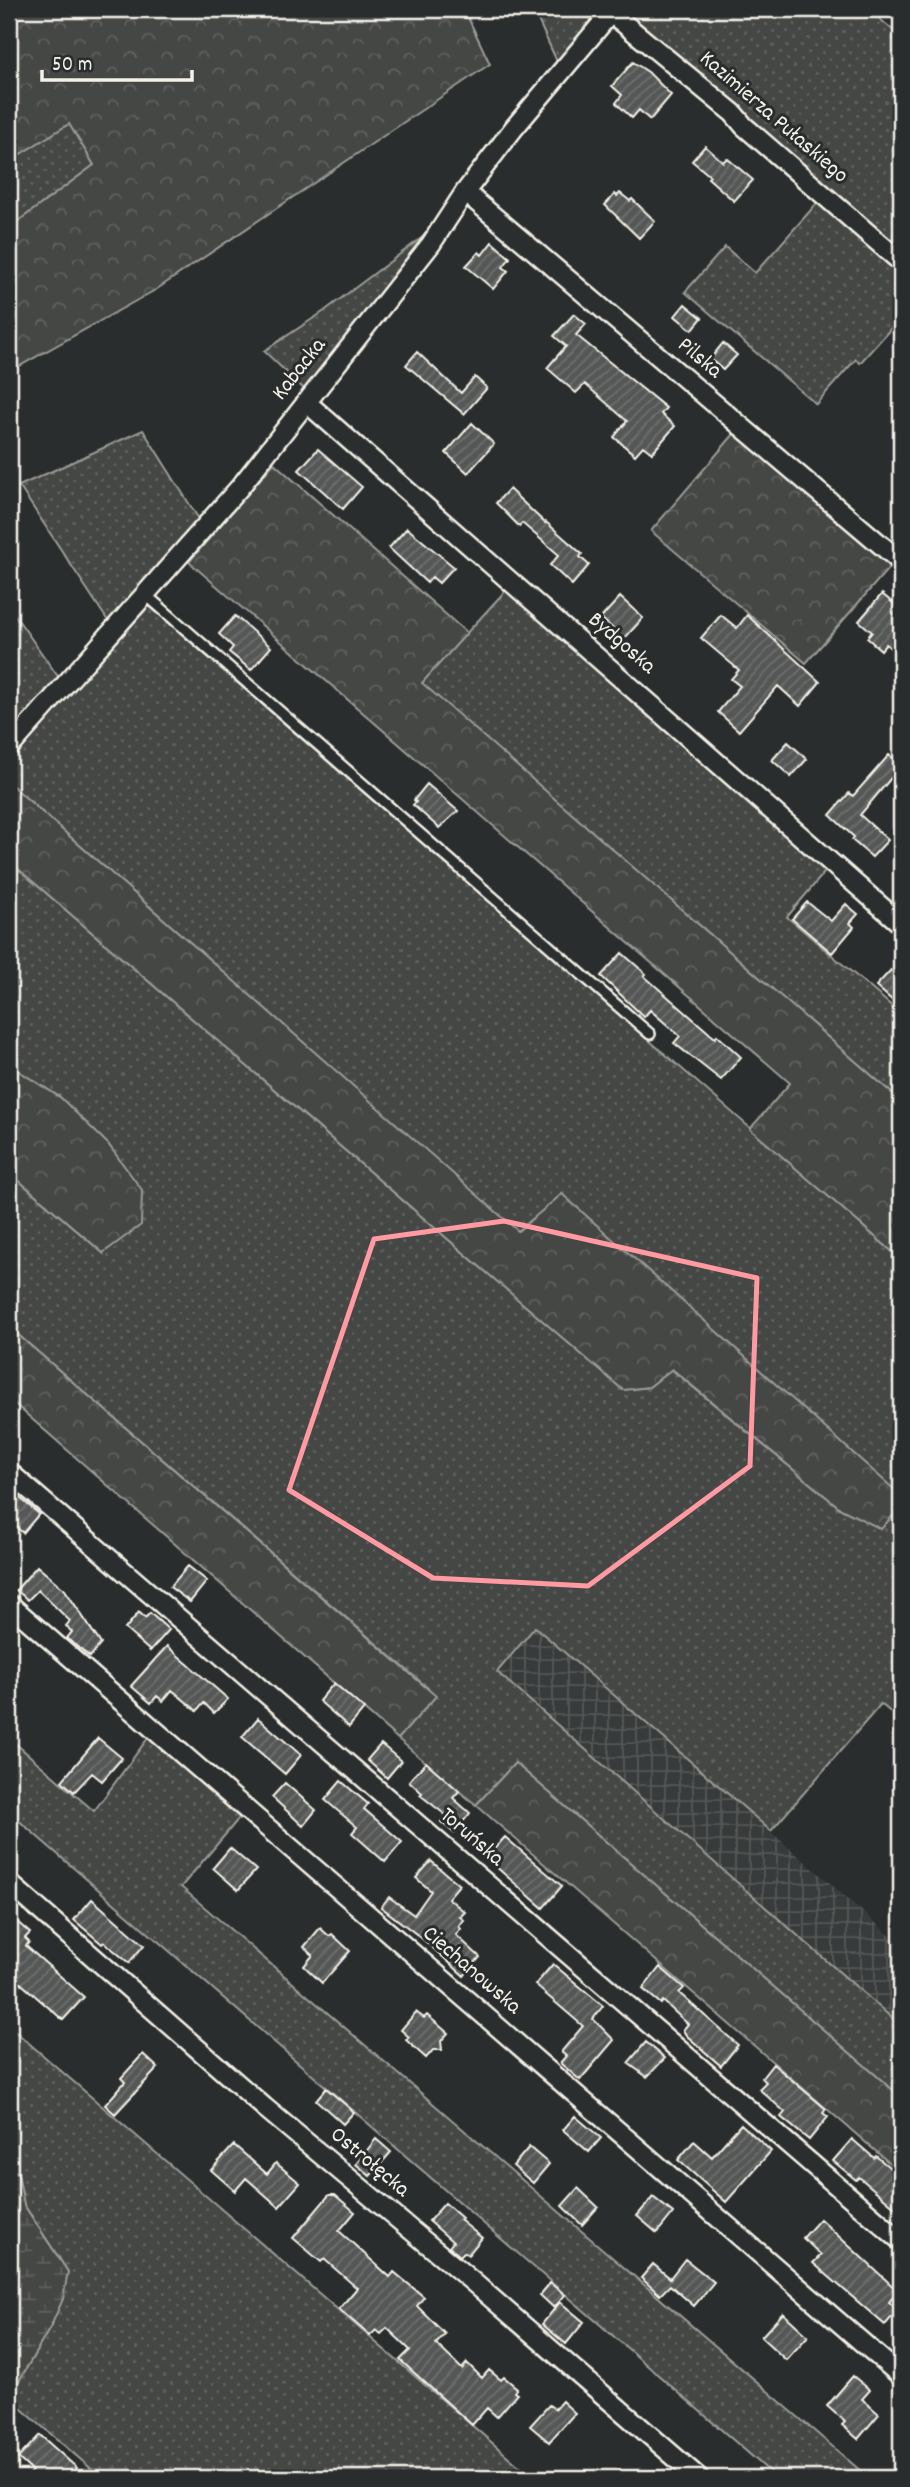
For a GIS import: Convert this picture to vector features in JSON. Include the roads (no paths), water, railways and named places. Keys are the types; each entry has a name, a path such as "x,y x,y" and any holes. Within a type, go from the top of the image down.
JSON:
{"street":[{"name":"Kabacka","path":"9,748 240,487 431,244 465,192 514,128 612,11"},
{"name":"Kazimierza Pułaskiego","path":"612,11 733,113 744,126 901,262"},
{"name":"Pilska","path":"465,192 901,562"},
{"name":"Bydgoska","path":"306,402 901,924"},
{"name":"Toruńska","path":"9,1472 901,2241"},
{"name":"Ciechanowska","path":"9,1604 901,2375"},
{"name":"Ostrołęcka","path":"9,1883 264,2107 473,2282 699,2478"}],"lane":[{"path":"145,594 650,1034"}]}
